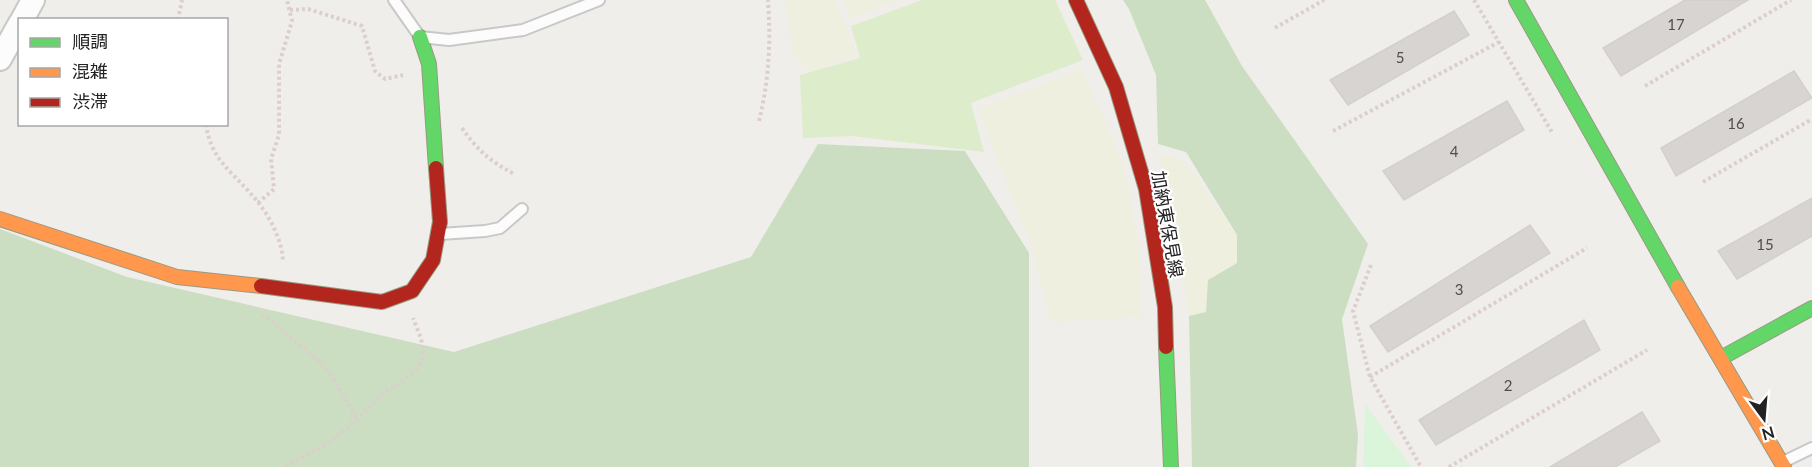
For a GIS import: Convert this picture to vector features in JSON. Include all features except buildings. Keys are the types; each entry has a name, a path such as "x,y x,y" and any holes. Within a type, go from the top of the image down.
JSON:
{"street":[{"path":"23,18 33,0"},
{"name":"加納東保見線","path":"1077,0 1116,87 1146,189 1165,307 1171,467"},
{"path":"1516,0 1664,263 1783,465"},
{"path":"0,59 18,26"},
{"path":"0,219 177,277 284,288 382,302 412,291 433,260 440,222 429,64 420,37"},
{"path":"1721,358 1812,308"}],"lane":[{"path":"394,0 420,37 449,40 523,30 599,0"},
{"path":"438,235 500,228 522,209"},
{"path":"1783,465 1812,448"}],"path":[{"path":"178,18 182,0"},
{"path":"258,203 274,189 271,159 279,135 279,64 292,21 287,0"},
{"path":"759,121 765,96 769,54 768,0"},
{"path":"1275,28 1324,0"},
{"path":"1474,0 1553,134"},
{"path":"1645,86 1791,0"},
{"path":"290,10 309,9 362,26 375,71 385,79 401,76 429,64"},
{"path":"1333,131 1499,42"},
{"path":"1703,182 1812,119"},
{"path":"460,125 489,160 514,174"},
{"path":"206,126 212,150 235,179 252,195 278,234 282,249 284,288"},
{"path":"1370,377 1587,248"},
{"path":"1371,265 1353,311 1370,377 1421,467"},
{"path":"286,467 325,445 413,372 422,359 423,351 412,312 402,295"},
{"path":"260,311 319,361 332,376 357,419"},
{"path":"1449,467 1647,350"}],"green space":[{"path":"785,0 835,0 857,54 812,73 793,54"},
{"path":"843,0 896,0 852,19"},
{"path":"922,0 1055,0 1083,60 971,103 984,152 852,136 803,138 800,75 860,58 851,26"},
{"path":"1123,0 1205,0 1242,66 1368,244 1342,319 1358,435 1356,467 1192,467 1189,316 1206,312 1208,280 1237,263 1237,235 1186,152 1158,144 1156,75 1129,9"},
{"path":"1082,69 1125,169 1139,249 1142,317 1051,322 1030,243 978,109"},
{"path":"818,144 965,151 1029,253 1029,467 0,467 0,229 127,277 454,352 751,257"},
{"path":"1158,153 1184,160 1237,235 1238,263 1208,280 1206,312 1189,316 1173,201"},
{"path":"1365,404 1411,467 1363,467"}],"traffic: fast":[{"path":"1516,0 1678,287"},
{"path":"420,37 429,64 436,168"},
{"path":"1721,358 1812,308"},
{"path":"1166,347 1171,467"}],"traffic: slow":[{"path":"0,219 177,277 261,286"},
{"path":"1678,287 1784,467"}],"traffic: jam":[{"path":"1076,0 1116,87 1146,189 1165,307 1166,347"},
{"path":"261,286 382,302 412,291 433,260 440,222 436,168"}]}
